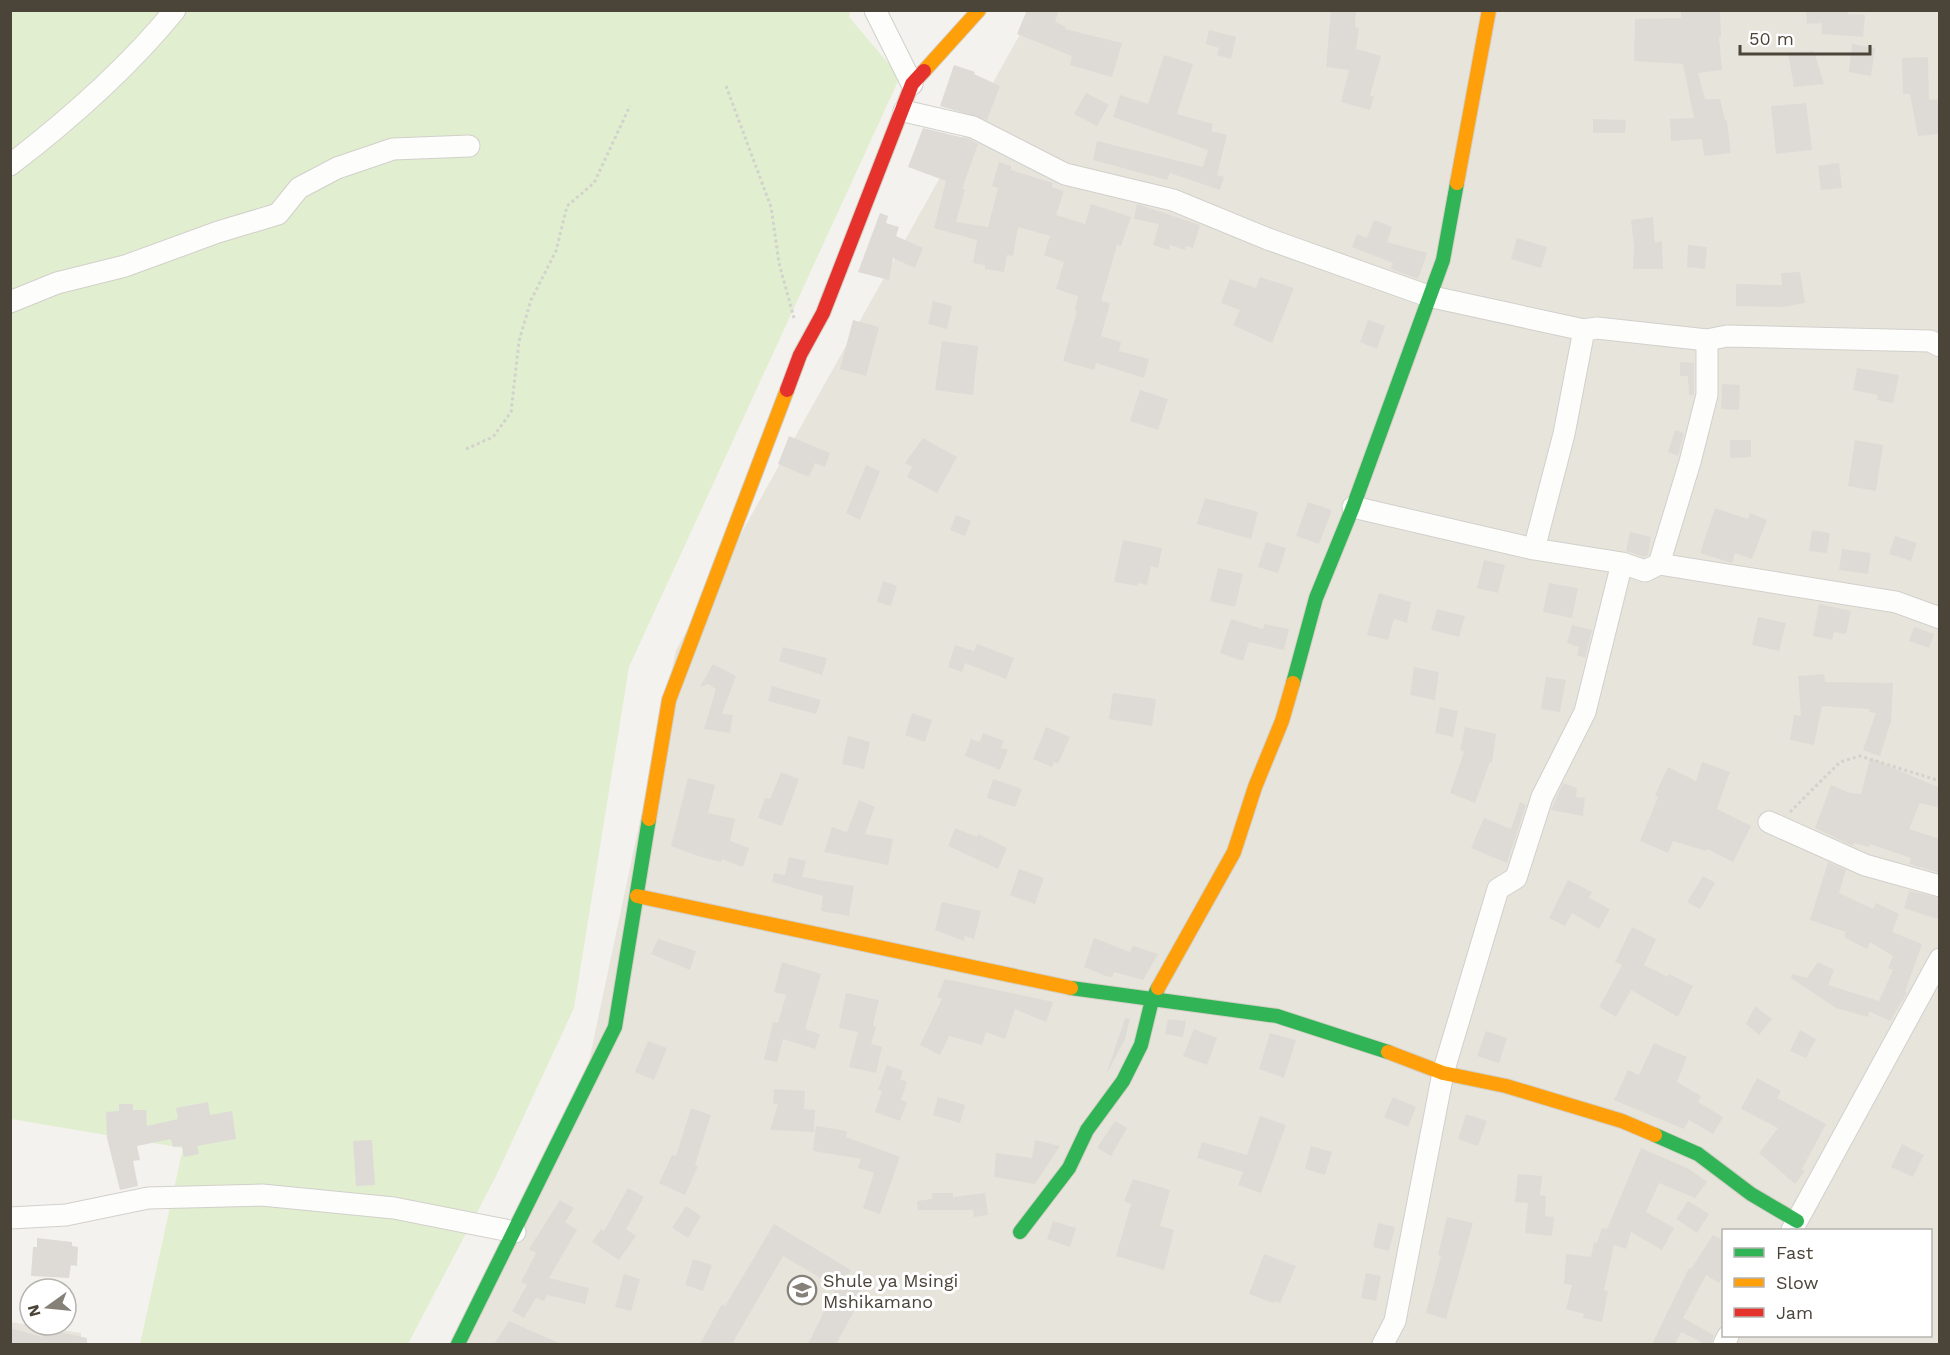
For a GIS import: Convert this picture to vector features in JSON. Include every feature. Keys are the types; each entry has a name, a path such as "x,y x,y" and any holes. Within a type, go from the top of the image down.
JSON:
{"street":[{"path":"10,165 50,134 139,54 175,10"},
{"path":"875,10 912,84"},
{"path":"458,1344 516,1232 615,1027 669,700 800,355 823,313 904,111 912,84 979,10"},
{"path":"1020,1232 1069,1168 1087,1131 1123,1081 1141,1045 1152,1000 1234,852 1255,787 1282,721 1316,598 1353,507 1443,260 1489,10"},
{"path":"904,111 973,127 1065,174 1173,200 1268,238 1428,296 1584,330 1597,328 1707,340 1727,336 1930,341 1940,346"},
{"path":"10,302 57,283 125,266 218,232 278,214 299,188 337,168 393,149 469,146"},
{"path":"1534,549 1564,434 1584,330"},
{"path":"1659,564 1690,462 1707,395 1707,340"},
{"path":"1353,507 1534,549 1622,563 1645,571 1659,564 1896,603 1940,618"},
{"path":"1383,1344 1395,1321 1443,1073 1498,889 1515,878 1542,797 1585,712 1622,563"},
{"path":"1773,824 1865,865 1940,886"},
{"path":"637,896 1068,988 1277,1016 1364,1043 1443,1073 1506,1086 1622,1121 1698,1154 1794,1226 1940,959"},
{"path":"10,1218 66,1215 148,1198 262,1195 394,1208 516,1232"}],"path":[{"path":"726,86 771,207 779,263 800,355"},
{"path":"466,449 493,437 512,412 519,340 531,300 556,251 567,206 594,183 630,106"},
{"path":"1773,824 1840,762 1860,756 1940,781"}],"shaded area":[{"path":"1033,11 1939,11 1939,1344 460,1344 577,1118 676,650"},
{"path":"10,1322 18,1323 18,1337 78,1337 78,1333 81,1333 81,1344 11,1344"}],"green space":[{"path":"10,11 850,11 849,17 900,77 629,667 574,1008 496,1176 408,1344 140,1344 183,1148 11,1119"}],"building":[{"path":"1027,10 1059,10 1055,22 1066,27 1065,29 1122,43 1112,77 1070,65 1072,56 1017,34"},
{"path":"1331,10 1356,10 1355,27 1359,28 1356,49 1381,56 1370,95 1374,97 1370,110 1341,102 1349,70 1326,67"},
{"path":"1681,10 1720,10 1721,37 1719,37 1722,70 1698,73 1705,99 1720,99 1725,120 1727,120 1731,153 1704,156 1702,139 1671,141 1670,119 1694,118 1683,64 1634,61 1635,19 1681,18"},
{"path":"1806,10 1848,10 1848,14 1865,15 1863,37 1822,34 1822,23 1807,24"},
{"path":"1209,30 1236,37 1231,59 1217,55 1219,48 1206,44"},
{"path":"1852,44 1875,48 1871,76 1849,72"},
{"path":"1814,51 1824,84 1794,87 1788,53"},
{"path":"1164,55 1193,64 1177,114 1213,124 1211,131 1227,135 1217,175 1224,177 1220,190 1170,173 1167,180 1093,160 1097,141 1203,167 1208,150 1113,117 1120,95 1148,104"},
{"path":"1928,57 1929,100 1940,99 1940,134 1918,136 1910,94 1903,94 1902,58"},
{"path":"954,65 975,72 974,74 1000,86 987,120 940,106"},
{"path":"1086,93 1109,105 1097,126 1074,114"},
{"path":"1806,103 1812,150 1776,154 1771,106"},
{"path":"1593,119 1626,120 1625,133 1593,133"},
{"path":"923,128 969,139 978,144 962,189 965,189 956,222 988,227 998,188 992,186 999,162 1011,166 1011,170 1053,183 1052,187 1064,191 1056,215 1085,224 1091,204 1131,217 1121,246 1117,245 1101,301 1110,303 1101,336 1121,342 1119,351 1149,359 1144,378 1096,363 1094,370 1063,361 1077,311 1075,310 1078,296 1056,289 1064,262 1044,255 1050,236 1018,227 1013,256 1007,255 1004,272 985,269 985,265 973,263 977,240 934,228 946,181 908,167"},
{"path":"1839,163 1842,188 1821,190 1818,166"},
{"path":"1137,204 1200,225 1193,248 1186,246 1185,250 1170,245 1169,250 1153,245 1159,224 1134,219"},
{"path":"880,213 888,216 886,223 899,227 896,236 923,248 915,268 893,258 889,280 858,272"},
{"path":"1653,217 1655,243 1662,241 1663,269 1633,269 1634,246 1631,220"},
{"path":"1374,220 1392,227 1387,242 1427,253 1418,279 1391,269 1393,263 1352,247 1357,234 1367,238"},
{"path":"1517,238 1547,247 1541,268 1511,259"},
{"path":"1688,245 1707,247 1705,269 1687,267"},
{"path":"1800,272 1805,303 1782,307 1736,306 1736,284 1782,285 1781,273"},
{"path":"1260,277 1294,288 1272,343 1233,325 1240,310 1221,303 1230,279 1256,288"},
{"path":"933,301 952,306 947,329 928,324"},
{"path":"853,320 879,327 866,376 840,369"},
{"path":"1368,320 1385,326 1377,349 1360,342"},
{"path":"942,341 978,346 973,395 935,390"},
{"path":"1680,362 1694,363 1694,395 1689,395 1688,376 1680,376"},
{"path":"1857,368 1899,375 1893,403 1877,400 1878,395 1853,390"},
{"path":"1722,384 1740,385 1739,410 1721,409"},
{"path":"1140,390 1168,399 1158,430 1130,421"},
{"path":"1675,430 1684,433 1678,456 1668,452"},
{"path":"789,436 830,453 825,467 815,463 809,477 778,464"},
{"path":"923,438 957,457 937,493 907,477 912,467 905,463"},
{"path":"1730,440 1751,440 1751,457 1730,458"},
{"path":"1855,440 1883,445 1876,491 1848,486"},
{"path":"866,465 880,471 860,520 846,513"},
{"path":"1205,498 1258,512 1251,539 1197,524"},
{"path":"1308,502 1332,510 1319,544 1296,536"},
{"path":"1715,508 1748,519 1750,513 1767,520 1752,559 1735,553 1732,563 1700,553"},
{"path":"956,515 971,521 965,536 950,530"},
{"path":"1812,530 1830,533 1827,553 1809,551"},
{"path":"1630,532 1651,537 1648,555 1644,557 1626,551"},
{"path":"1895,536 1917,543 1911,561 1889,554"},
{"path":"1123,540 1162,548 1158,568 1151,566 1147,585 1138,583 1137,586 1114,582"},
{"path":"1266,542 1286,548 1278,573 1258,567"},
{"path":"1842,549 1871,553 1868,574 1839,570"},
{"path":"1484,560 1505,565 1498,593 1477,588"},
{"path":"1218,568 1243,574 1235,607 1210,601"},
{"path":"883,581 897,586 891,606 877,602"},
{"path":"1549,583 1578,588 1572,618 1543,612"},
{"path":"1379,593 1411,602 1407,623 1394,619 1388,640 1367,635"},
{"path":"1819,604 1851,611 1846,634 1834,632 1832,640 1813,636"},
{"path":"1437,609 1465,616 1459,637 1431,630"},
{"path":"1758,617 1786,623 1779,651 1752,645"},
{"path":"1231,619 1263,629 1264,624 1289,629 1284,650 1249,642 1243,661 1220,653"},
{"path":"1572,625 1592,630 1585,658 1577,655 1579,647 1567,643"},
{"path":"1914,627 1934,634 1929,648 1909,641"},
{"path":"977,644 1014,658 1006,679 965,663 962,672 948,667 955,645 974,651"},
{"path":"783,647 827,658 822,675 779,661"},
{"path":"713,664 736,676 722,714 733,715 730,733 704,729 716,689 708,684 700,687"},
{"path":"1414,667 1439,672 1435,700 1410,695"},
{"path":"1824,674 1825,682 1893,683 1891,721 1880,756 1863,750 1876,713 1870,712 1869,709 1822,706 1814,745 1790,740 1794,715 1801,716 1798,676"},
{"path":"1546,677 1566,680 1560,712 1541,709"},
{"path":"772,686 821,700 816,714 768,701"},
{"path":"1113,693 1156,699 1152,726 1109,719"},
{"path":"1440,707 1458,711 1453,737 1435,733"},
{"path":"912,713 932,720 925,742 905,735"},
{"path":"1046,727 1070,737 1058,764 1054,762 1052,767 1033,759"},
{"path":"1465,727 1496,734 1492,763 1490,762 1475,803 1450,793 1464,752 1460,750"},
{"path":"983,733 1004,741 1001,748 1008,750 1000,770 965,756 971,739 980,742"},
{"path":"848,736 870,742 864,769 842,764"},
{"path":"1870,758 1940,788 1940,808 1920,803 1909,829 1940,839 1940,873 1909,864 1911,858 1870,844 1869,847 1854,843 1853,846 1815,828 1831,785 1850,793 1861,794"},
{"path":"1702,762 1730,772 1717,809 1751,826 1733,862 1707,849 1706,851 1673,841 1668,853 1640,841 1658,797 1655,795 1668,767 1696,781"},
{"path":"781,772 799,779 782,826 758,818 765,798 770,799"},
{"path":"688,778 715,785 708,813 735,819 730,841 749,848 743,867 722,859 721,862 698,856 671,846"},
{"path":"993,779 1022,789 1015,807 987,798"},
{"path":"1563,783 1577,788 1576,797 1585,798 1583,816 1551,810"},
{"path":"859,800 875,807 865,834 893,839 888,865 824,852 832,827 847,832"},
{"path":"1520,802 1526,805 1507,863 1471,848 1484,818 1511,829"},
{"path":"955,828 977,837 978,834 1007,848 998,869 948,846"},
{"path":"789,857 806,861 802,877 854,886 849,916 821,911 823,896 772,882 774,873 785,875"},
{"path":"1828,862 1846,870 1839,893 1873,909 1876,903 1899,914 1892,932 1922,944 1905,992 1907,993 1890,1021 1869,1011 1868,1017 1836,1008 1791,978 1792,974 1807,978 1818,962 1834,970 1828,985 1879,1001 1893,970 1888,968 1893,956 1870,942 1867,949 1844,937 1846,932 1810,920"},
{"path":"1019,869 1044,878 1035,904 1010,895"},
{"path":"1703,876 1715,883 1700,909 1687,902"},
{"path":"1568,880 1592,892 1589,898 1610,909 1599,929 1572,913 1565,926 1549,918"},
{"path":"1909,891 1940,898 1940,920 1904,908"},
{"path":"942,902 981,911 974,939 965,936 964,941 935,930"},
{"path":"1632,927 1656,939 1644,965 1693,986 1678,1017 1631,990 1616,1017 1599,1007 1622,965 1615,962"},
{"path":"1094,938 1130,952 1133,946 1158,954 1143,980 1114,972 1112,977 1106,976 1084,967"},
{"path":"658,939 696,951 690,970 651,954"},
{"path":"782,962 821,974 805,1029 820,1034 815,1049 783,1039 777,1062 764,1059 773,1022 778,1023 786,995 774,992"},
{"path":"945,979 1053,1003 1046,1022 1015,1009 1005,1039 986,1032 982,1045 949,1036 940,1055 920,1045 942,999 937,997"},
{"path":"846,993 879,1000 873,1025 876,1027 871,1044 882,1047 876,1073 849,1067 858,1032 839,1028"},
{"path":"1755,1006 1772,1019 1759,1035 1746,1024"},
{"path":"1125,1018 1130,1019 1125,1039 1106,1075"},
{"path":"1168,1019 1186,1021 1183,1037 1165,1034"},
{"path":"1194,1029 1217,1038 1207,1065 1183,1056"},
{"path":"1800,1030 1816,1039 1806,1058 1790,1051"},
{"path":"1486,1031 1507,1038 1499,1063 1477,1056"},
{"path":"1270,1033 1296,1040 1284,1078 1259,1069"},
{"path":"648,1041 667,1048 654,1080 635,1072"},
{"path":"1654,1043 1687,1057 1677,1082 1701,1096 1698,1102 1723,1117 1713,1134 1689,1120 1684,1129 1614,1100 1628,1070 1639,1075"},
{"path":"887,1065 903,1071 900,1079 907,1082 901,1100 907,1102 900,1121 875,1112 882,1091 878,1090"},
{"path":"1757,1078 1781,1091 1777,1098 1826,1124 1802,1169 1805,1171 1795,1184 1759,1153 1778,1128 1741,1109"},
{"path":"774,1089 805,1091 804,1109 815,1110 814,1132 770,1130 778,1104 773,1104"},
{"path":"938,1097 965,1105 960,1123 933,1115"},
{"path":"1393,1097 1416,1107 1408,1127 1384,1117"},
{"path":"208,1102 210,1115 232,1111 236,1139 197,1146 199,1154 184,1157 182,1146 173,1147 171,1139 137,1146 140,1160 133,1161 138,1186 120,1190 107,1138 106,1112 119,1111 119,1104 133,1104 133,1110 146,1110 147,1126 178,1119 176,1108"},
{"path":"691,1108 711,1115 695,1165 698,1166 685,1195 659,1183 672,1155 676,1156"},
{"path":"1466,1114 1487,1121 1478,1146 1458,1139"},
{"path":"1260,1116 1286,1125 1261,1193 1238,1185 1243,1172 1197,1158 1202,1142 1247,1155"},
{"path":"1115,1121 1127,1128 1111,1156 1097,1148"},
{"path":"816,1126 847,1131 846,1137 900,1157 880,1214 863,1208 874,1173 858,1168 861,1159 813,1151"},
{"path":"372,1140 375,1185 356,1186 353,1141"},
{"path":"1035,1140 1060,1146 1035,1184 994,1177 996,1153 1032,1158"},
{"path":"1902,1144 1924,1155 1913,1177 1891,1167"},
{"path":"1311,1146 1332,1152 1325,1175 1305,1169"},
{"path":"1641,1148 1689,1169 1707,1182 1695,1198 1659,1183 1646,1212 1674,1228 1662,1250 1631,1232 1626,1249 1614,1245 1604,1290 1608,1291 1602,1322 1583,1318 1584,1314 1566,1309 1572,1285 1564,1284 1566,1254 1591,1257 1594,1242 1597,1243 1602,1228 1607,1229"},
{"path":"1518,1174 1542,1176 1540,1195 1546,1196 1545,1216 1554,1217 1552,1236 1525,1233 1528,1203 1515,1202"},
{"path":"1133,1179 1170,1190 1160,1226 1174,1230 1164,1270 1116,1256 1131,1204 1124,1201"},
{"path":"628,1188 644,1197 626,1229 636,1236 619,1260 592,1242 601,1229 604,1231"},
{"path":"932,1193 953,1193 953,1197 985,1193 988,1215 974,1217 973,1210 918,1210 917,1201 932,1199"},
{"path":"560,1200 574,1208 565,1222 577,1230 549,1278 589,1288 585,1304 547,1295 544,1301 536,1298 524,1318 512,1311 527,1285 521,1282 536,1253 529,1249"},
{"path":"1688,1201 1709,1214 1697,1233 1676,1219"},
{"path":"686,1206 701,1216 688,1238 672,1228"},
{"path":"1447,1217 1473,1223 1446,1319 1426,1313 1441,1256 1438,1255"},
{"path":"1053,1221 1076,1228 1070,1247 1047,1239"},
{"path":"1378,1223 1395,1227 1389,1251 1373,1247"},
{"path":"774,1224 851,1270 844,1282 862,1292 863,1295 836,1344 808,1344 836,1287 783,1256 732,1344 700,1344 722,1304 725,1306"},
{"path":"1713,1235 1722,1240 1722,1278 1719,1283 1706,1275 1683,1318 1714,1335 1711,1344 1705,1344 1681,1332 1675,1344 1652,1344 1689,1268 1691,1269"},
{"path":"37,1238 72,1242 72,1246 78,1247 77,1266 71,1265 69,1277 31,1276 33,1247 37,1247"},
{"path":"1264,1254 1296,1266 1280,1303 1274,1301 1273,1303 1249,1294"},
{"path":"693,1259 712,1265 703,1291 685,1285"},
{"path":"1366,1273 1381,1276 1376,1301 1361,1298"},
{"path":"624,1274 640,1279 631,1311 615,1307"},
{"path":"509,1321 561,1344 494,1344"},
{"path":"10,1328 18,1330 18,1337 87,1338 87,1344 10,1344"}],"traffic: fast":[{"path":"1293,683 1316,598 1353,507 1443,260 1457,183"},
{"path":"458,1344 615,1027 649,819"},
{"path":"1071,988 1277,1016 1388,1052"},
{"path":"1020,1232 1069,1168 1087,1130 1123,1081 1141,1045 1152,1000 1158,988"},
{"path":"1655,1135 1698,1154 1751,1194 1797,1221"}],"traffic: slow":[{"path":"924,71 979,10"},
{"path":"1457,183 1489,10"},
{"path":"649,819 669,700 787,390"},
{"path":"1158,988 1234,852 1255,787 1282,721 1293,683"},
{"path":"637,896 1071,988"},
{"path":"1388,1052 1443,1073 1506,1086 1622,1121 1655,1135"}],"traffic: jam":[{"path":"787,390 800,355 823,313 912,84 924,71"}],"place":[{"name":"Shule ya Msingi Mshikamano","path":"802,1290"}]}
